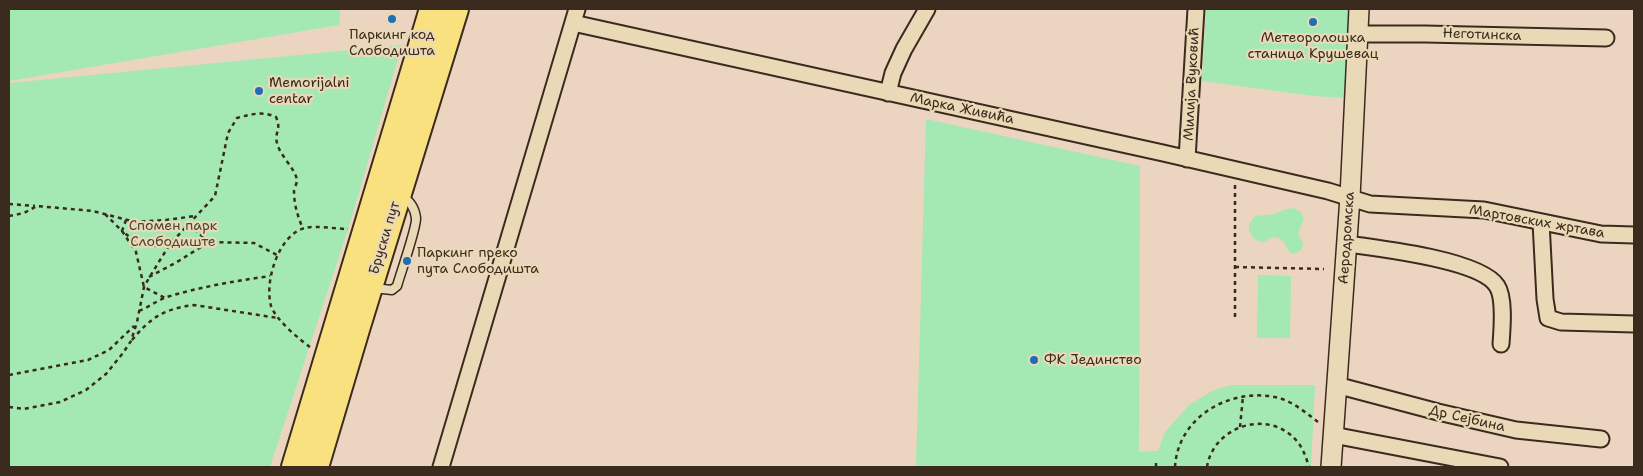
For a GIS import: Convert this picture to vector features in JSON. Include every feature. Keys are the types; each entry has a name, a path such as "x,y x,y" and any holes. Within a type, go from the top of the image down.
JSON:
{"main road":[{"name":"Бруски пут","path":"316,467 360,285 432,9"},
{"name":"Бруски пут","path":"294,467 328,353 399,195 456,9"}],"street":[{"path":"888,93 893,73 904,49 927,9"},
{"name":"Милија Вуковић","path":"1187,159 1196,9"},
{"name":"Аеродромска","path":"1331,467 1350,197 1359,9"},
{"path":"441,467 575,16"},
{"name":"Марка Живића","path":"575,16 888,93 1350,197"},
{"name":"Неготинска","path":"1358,34 1606,38"},
{"name":"Мартовских жртава","path":"1350,197 1370,204 1484,210 1601,234 1634,235"},
{"path":"1541,222 1545,299 1548,318 1561,322 1634,324"},
{"path":"1347,244 1405,252 1453,262 1476,271 1490,280 1497,286 1500,292 1501,344"},
{"name":"Др Сејбина","path":"1336,385 1516,430 1601,439"},
{"path":"1333,435 1500,467"}],"path":[{"path":"131,341 144,287 149,278 175,239 214,196 228,133 238,118 250,114 268,114 276,117 280,124 276,139 279,151 297,180 294,191 296,211 303,229"},
{"path":"1235,170 1235,317"},
{"path":"9,204 93,211 135,222 197,216"},
{"path":"9,216 24,213 37,206"},
{"path":"104,214 135,241 147,247 157,247 175,239"},
{"path":"122,231 126,219"},
{"path":"188,224 209,242"},
{"path":"328,353 312,348 298,338 280,318 272,306 270,276 278,254 294,233 306,228 350,230"},
{"path":"122,231 136,252 144,287 165,298"},
{"path":"149,278 209,242 254,243 278,254"},
{"path":"1235,267 1324,269"},
{"path":"139,311 165,298 232,282 270,276"},
{"path":"9,407 24,408 60,402 86,390 106,374 142,327 167,310 194,305 280,318"},
{"path":"9,375 88,360 109,350 135,325"},
{"path":"1175,467 1175,458 1185,434 1202,414 1225,400 1250,394 1277,397 1301,408 1318,422"},
{"path":"1240,427 1243,396"},
{"path":"1207,467 1208,459 1216,443 1230,431 1247,424 1265,424 1281,429 1294,438 1304,452 1309,467"},
{"path":"1156,461 1156,467"}],"green space":[{"path":"9,9 340,9 339,25 9,81"},
{"path":"1206,9 1362,9 1364,99 1313,96 1202,81"},
{"name":"Спомен парк Слободиште","path":"402,45 350,223 270,467 9,467 9,83"},
{"name":"ФК Јединство","path":"926,119 1140,166 1139,452 1158,451 1165,432 1189,405 1212,391 1230,385 1315,385 1311,467 916,467"},
{"path":"1294,208 1301,212 1304,219 1298,233 1303,245 1298,252 1291,253 1278,238 1262,242 1256,240 1251,235 1249,224 1255,216 1275,214"},
{"path":"1258,275 1291,276 1290,338 1257,338"}],"place":[{"name":"Паркинг код Слободишта","path":"392,19"},
{"name":"Метеоролошка станица Крушевац","path":"1313,22"},
{"name":"Memorijalni centar","path":"259,91"},
{"name":"Паркинг преко пута Слободишта","path":"407,261"},
{"name":"ФК Јединство","path":"1034,360"}]}
